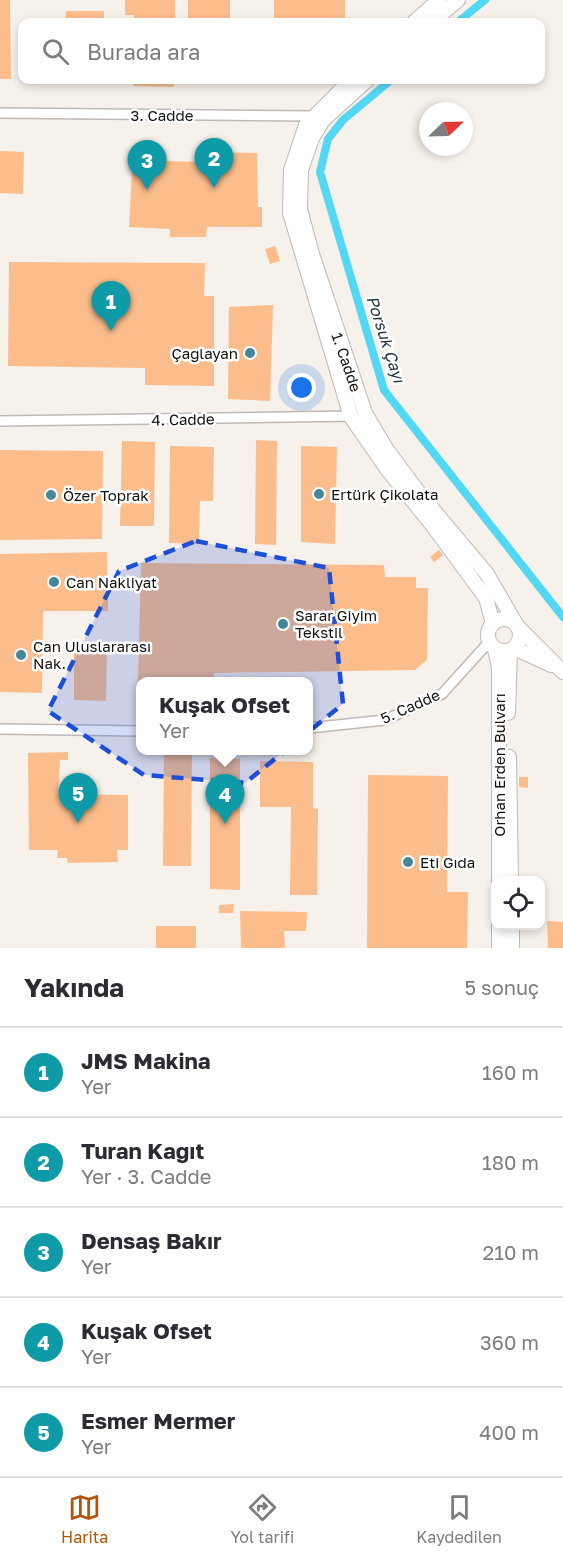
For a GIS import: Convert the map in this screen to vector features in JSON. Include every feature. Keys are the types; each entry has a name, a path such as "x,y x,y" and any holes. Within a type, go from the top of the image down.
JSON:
{"street":[{"path":"419,18 439,0"},
{"path":"437,18 458,0"},
{"name":"1. Cadde","path":"348,84 318,118 301,170 300,209 330,311 365,413 387,450 418,493 488,574 517,626 562,671"},
{"name":"1. Cadde","path":"362,84 306,125 291,170 290,213 351,417 387,469 486,598 493,624"},
{"name":"3. Cadde","path":"0,113 318,118"},
{"name":"4. Cadde","path":"0,421 351,417 365,413"},
{"path":"493,624 507,620 517,626"},
{"name":"Orhan Erden Bulvarı","path":"493,624 488,633 499,668 499,876"},
{"name":"Orhan Erden Bulvarı","path":"512,876 512,649 520,639 517,626"},
{"path":"492,646 512,649 562,671"},
{"name":"5. Cadde","path":"313,728 385,720 442,694 492,646"},
{"path":"0,729 136,730"},
{"path":"499,930 499,948"},
{"path":"512,930 512,948"}],"highlighted area":[{"path":"196,541 329,568 343,704 245,783 144,775 48,711 119,571"}],"building":[{"path":"0,0 10,0 11,79 0,79"},
{"path":"125,0 175,0 175,18 134,18 134,15 125,15"},
{"path":"188,0 230,0 230,18 188,18"},
{"path":"274,0 345,0 345,18 274,18"},
{"path":"66,11 104,11 104,18 65,18"},
{"path":"133,84 174,84 174,87 133,86"},
{"path":"0,151 24,152 23,194 0,193"},
{"path":"133,152 165,154 165,161 206,162 206,152 257,153 258,207 262,207 262,227 207,227 206,237 170,237 170,229 129,227"},
{"path":"275,246 280,261 270,264 265,249"},
{"path":"9,262 205,263 204,296 214,296 214,386 145,385 145,368 8,366"},
{"name":"Çağlayan","path":"273,305 270,401 228,399 229,307"},
{"path":"256,440 277,441 276,545 255,544"},
{"path":"122,441 155,442 154,526 120,526"},
{"path":"170,446 214,447 213,501 200,501 199,544 169,543"},
{"name":"Ertürk Çikolata","path":"301,446 337,447 335,544 301,542"},
{"name":"Özer Toprak","path":"0,450 103,451 102,539 0,540"},
{"path":"439,550 443,555 434,562 430,557"},
{"name":"Can Nakliyat","path":"107,552 108,611 43,611 42,693 0,692 0,554"},
{"name":"Sarar Giyim Tekstil","path":"141,563 384,565 385,577 416,577 416,588 428,588 427,660 415,670 214,673 214,677 138,677"},
{"path":"74,648 107,649 106,701 74,700"},
{"path":"68,752 68,760 60,760 58,794 128,795 128,850 117,850 118,862 68,863 67,858 57,858 58,850 29,850 28,753"},
{"path":"164,755 192,755 191,866 163,866"},
{"path":"210,758 240,759 240,890 210,889"},
{"path":"260,761 313,762 313,808 318,809 317,895 290,895 291,807 260,807"},
{"name":"Eti Gıda","path":"368,775 448,776 447,892 468,892 467,948 367,948"},
{"path":"519,777 528,777 528,788 519,787"},
{"path":"234,904 233,913 219,913 219,905"},
{"path":"240,911 307,912 306,931 284,931 285,948 241,948"},
{"path":"547,921 563,922 563,948 548,948"},
{"path":"156,926 196,926 196,948 156,948"}],"waterway":[{"name":"Porsuk Çayı","path":"463,18 485,0"},
{"name":"Porsuk Çayı","path":"386,84 343,120 328,139 320,172 384,390 563,617"}],"place":[{"name":"Turan Kağıt","path":"214,188"},
{"name":"Densaş Bakır","path":"147,190"},
{"name":"JMS Makina","path":"111,331"},
{"name":"Çağlayan","path":"250,353"},
{"name":"Ertürk Çikolata","path":"319,494"},
{"name":"Özer Toprak","path":"51,495"},
{"name":"Can Nakliyat","path":"54,582"},
{"name":"Sarar Giyim Tekstil","path":"283,624"},
{"name":"Can Uluslararası Nak.","path":"21,655"},
{"name":"Esmer Mermer","path":"78,823"},
{"name":"Kuşak Ofset","path":"225,824"},
{"name":"Eti Gıda","path":"408,862"}]}
